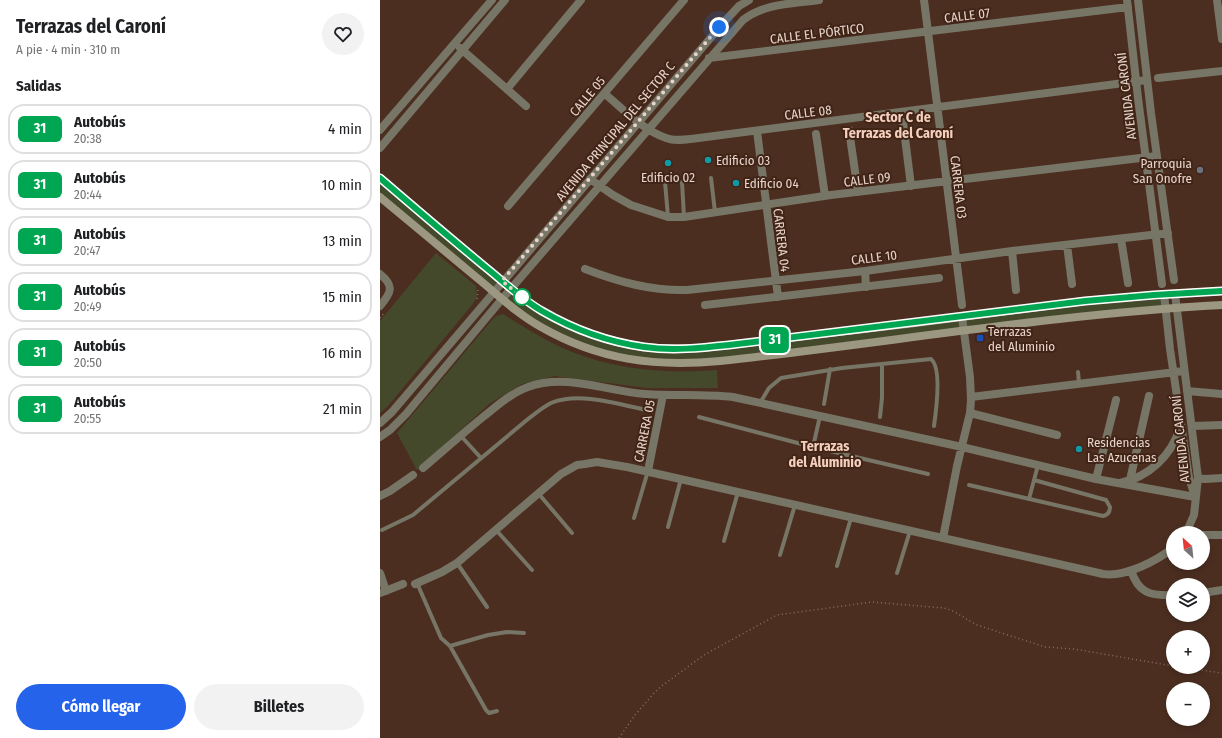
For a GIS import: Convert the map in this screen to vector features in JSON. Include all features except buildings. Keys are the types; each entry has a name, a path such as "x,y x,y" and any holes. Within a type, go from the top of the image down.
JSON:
{"street":[{"path":"380,130 492,0"},
{"path":"380,148 505,0"},
{"path":"507,89 581,0"},
{"name":"CALLE 05","path":"508,206 684,0"},
{"name":"AVENIDA PRINCIPAL DEL SECTOR C","path":"380,423 392,412 725,20 739,6 749,0"},
{"name":"AVENIDA PRINCIPAL DEL SECTOR C","path":"380,437 390,430 406,414 511,288 743,20 755,12 772,6 819,0"},
{"name":"CARRERA 03","path":"924,0 962,305"},
{"name":"AVENIDA CARONÍ","path":"1138,0 1147,80 1174,280"},
{"path":"1217,0 1222,39"},
{"name":"CALLE 07","path":"928,32 1127,4"},
{"name":"AVENIDA CARONÍ","path":"1127,4 1162,284"},
{"name":"CALLE EL PÓRTICO","path":"709,58 928,32"},
{"path":"454,43 526,106"},
{"path":"1158,78 1222,71"},
{"name":"CALLE 08","path":"605,94 648,129 658,135 674,140 757,131 1147,80"},
{"path":"903,122 911,186"},
{"path":"849,130 858,192"},
{"name":"CARRERA 04","path":"757,131 778,297"},
{"path":"816,134 825,196"},
{"name":"CALLE 09","path":"590,179 631,205 668,217 715,212 825,196 1157,156"},
{"path":"380,178 502,281 540,310 580,329 627,344 659,348 695,348 729,345 1085,301 1164,294 1222,291"},
{"path":"380,197 527,319 540,327 590,349 628,359 665,363 698,363 759,357 1071,318 1165,308 1222,304"},
{"name":"CALLE 10","path":"585,269 624,283 669,290 687,290 865,271 1012,251 1168,234"},
{"path":"1121,239 1128,283"},
{"path":"1067,245 1072,284"},
{"path":"1012,251 1016,290"},
{"path":"865,271 866,287"},
{"path":"380,274 387,281 390,291 380,306"},
{"path":"705,305 939,278"},
{"name":"AVENIDA CARONÍ","path":"1164,294 1173,372 1189,478 1195,497"},
{"name":"AVENIDA CARONÍ","path":"1175,294 1198,478 1195,497"},
{"path":"943,538 970,413 970,377 962,316"},
{"path":"971,397 1184,371"},
{"path":"423,468 505,399 527,387 538,384 563,382 580,383 632,393 722,396 760,403 962,447 1096,480 1195,497 1194,515 1189,526"},
{"path":"1187,391 1222,394"},
{"name":"CARRERA 05","path":"648,471 663,395"},
{"path":"1130,480 1149,396"},
{"path":"1096,480 1116,400"},
{"path":"970,413 1057,435"},
{"path":"1116,483 1130,480 1146,473 1162,460 1177,439 1181,425"},
{"path":"1192,426 1222,425"},
{"path":"416,583 442,572 457,563 561,474 577,466 597,462 648,471 851,518 1110,575 1131,570 1154,560 1166,552"},
{"path":"380,496 413,476"},
{"path":"1198,478 1222,478"},
{"path":"1210,535 1222,535"},
{"path":"1131,570 1139,586 1145,592 1166,595"},
{"path":"380,573 383,592 403,584"},
{"path":"1210,591 1222,590"}],"lane":[{"path":"711,178 715,212"},
{"path":"665,182 668,217"},
{"path":"682,182 684,216"},
{"path":"760,403 769,388 781,378 830,370 930,359 934,361 937,393 934,426"},
{"path":"880,417 883,386 882,364"},
{"path":"824,404 830,370"},
{"path":"1078,372 1079,383"},
{"path":"382,530 413,515 540,409 557,401 582,398 651,411"},
{"path":"813,447 820,416"},
{"path":"699,417 813,447 928,474"},
{"path":"461,436 481,458"},
{"path":"1029,499 1038,466"},
{"path":"634,518 648,471"},
{"path":"668,527 682,479"},
{"path":"969,485 1103,516 1110,510 1110,505 1106,500 1034,480"},
{"path":"724,541 738,492"},
{"path":"538,493 572,533"},
{"path":"780,555 795,505"},
{"path":"837,566 851,518"},
{"path":"496,530 532,570"},
{"path":"897,573 910,531"},
{"path":"457,563 487,607"},
{"path":"416,583 441,638 450,646 486,710 489,713 497,711"},
{"path":"450,646 488,635 507,632 524,633"}],"path":[{"path":"476,302 478,298 478,286"},
{"path":"619,738 635,715 655,692 710,652 777,615 850,604 872,602 944,608 951,610 977,625 1045,646 1074,649 1166,665"},
{"path":"1210,671 1222,673"}],"green space":[{"path":"380,178 502,281 493,292 380,197"},
{"path":"436,253 476,286 477,297 388,406 380,413 380,321"},
{"path":"511,288 530,303 610,339 680,349 1164,294 1165,308 767,356 647,362 569,341 502,299"},
{"path":"503,314 563,348 607,363 625,367 662,371 717,370 718,388 647,388 555,376 522,384 489,404 417,470 397,433 492,320 496,316"}],"bus line":[{"name":"31","path":"380,178 530,304 563,322 595,335 627,344 645,347 680,349 702,348 1085,301 1222,291"}],"place":[{"name":"Edificio 03","path":"708,160"},
{"name":"Edificio 02","path":"668,163"},
{"name":"Parroquia San Onofre","path":"1200,170"},
{"name":"Edificio 04","path":"736,183"},
{"name":"Terrazas del Aluminio","path":"980,338"},
{"name":"Residencias Las Azucenas","path":"1079,449"}],"district":[{"name":"Sector C de Terrazas del Caroní","path":"898,126"},
{"name":"Terrazas del Aluminio","path":"825,454"}],"route":[{"path":"522,297 502,281 719,27"}]}
